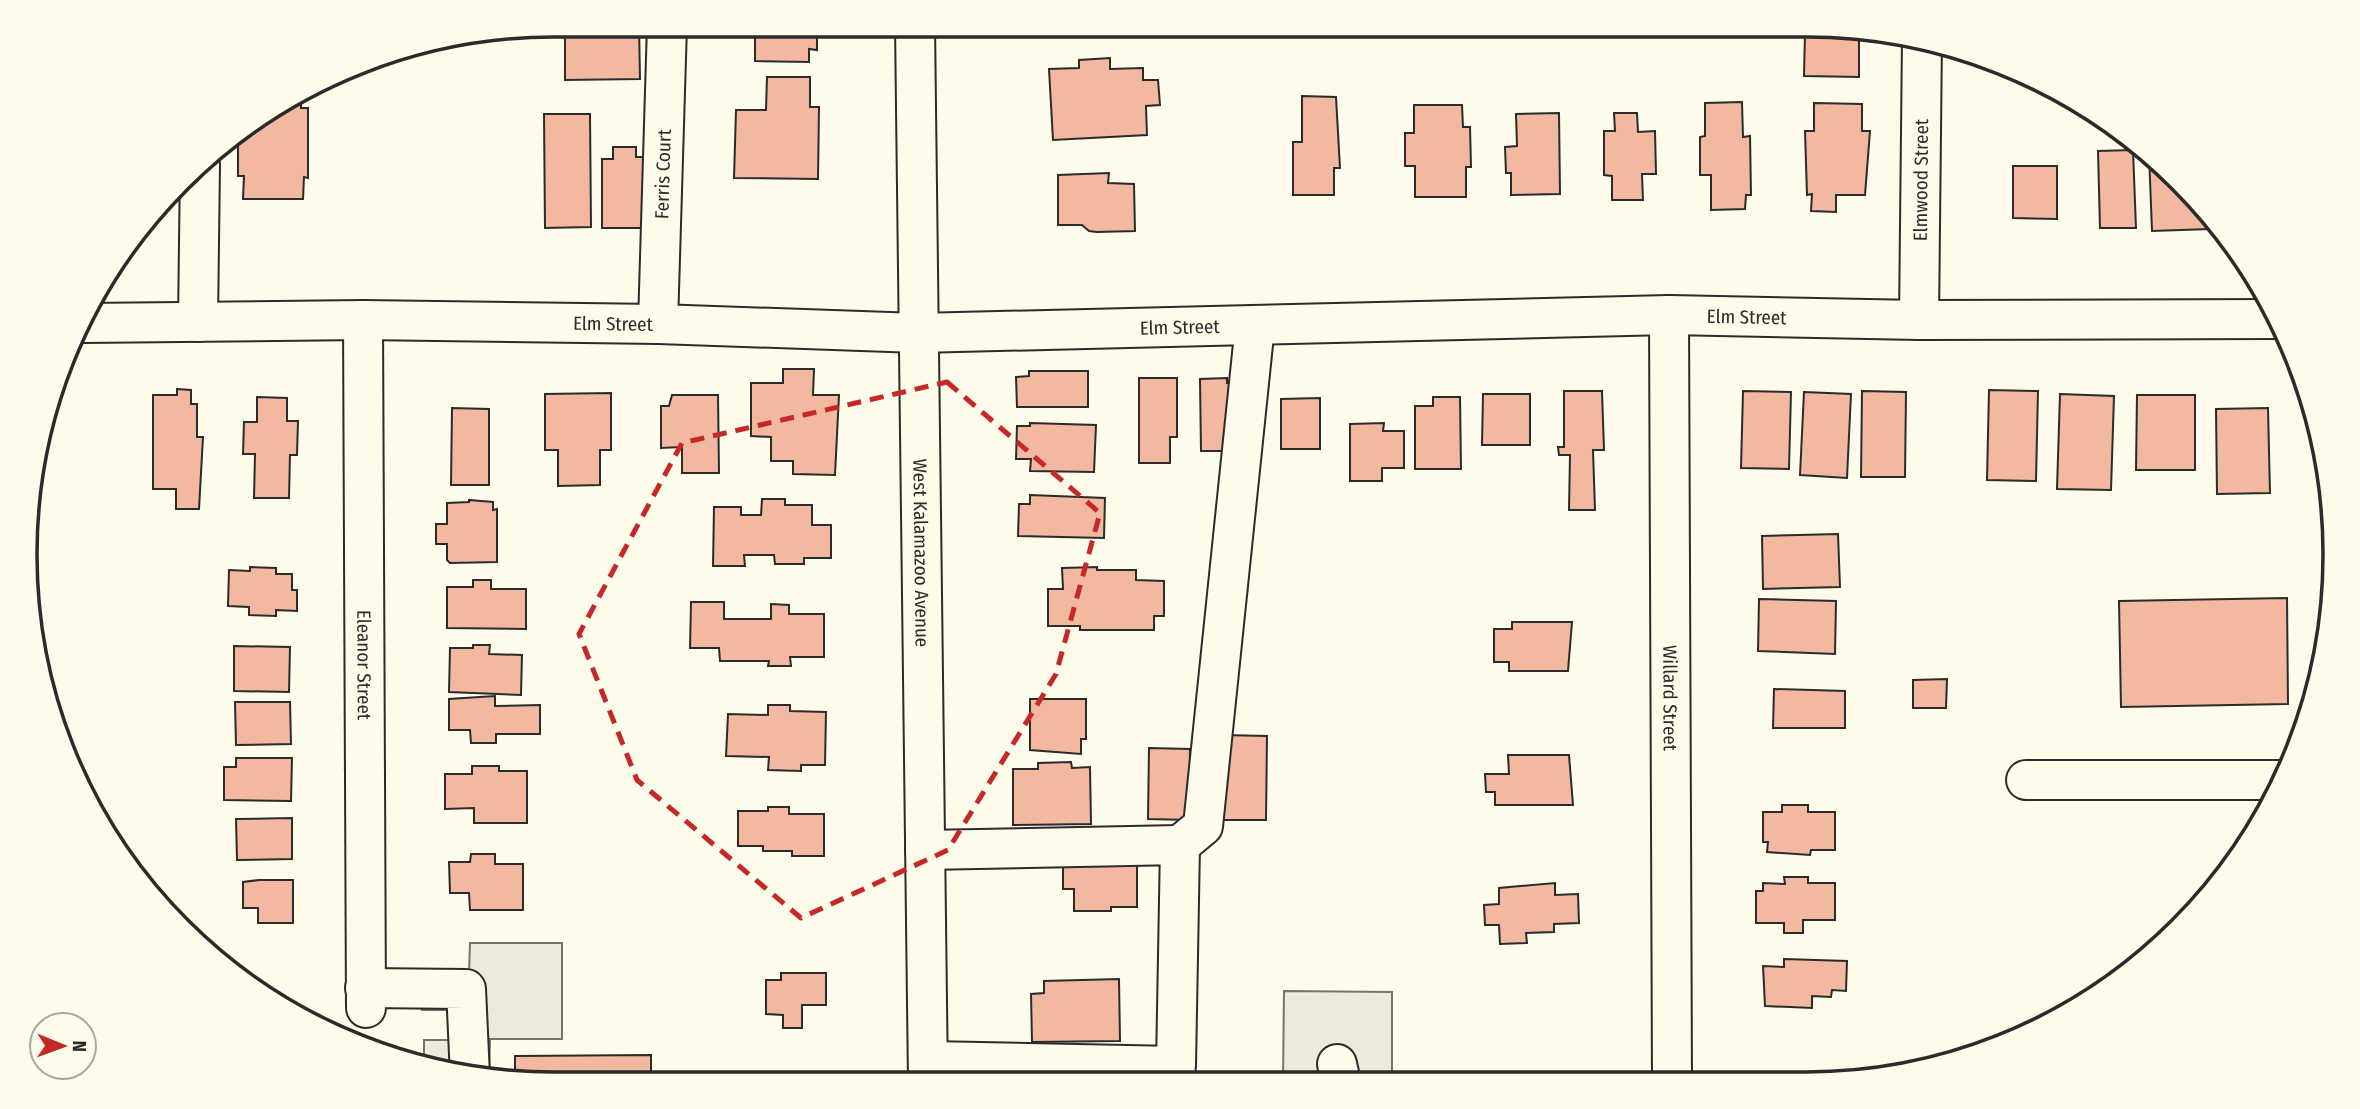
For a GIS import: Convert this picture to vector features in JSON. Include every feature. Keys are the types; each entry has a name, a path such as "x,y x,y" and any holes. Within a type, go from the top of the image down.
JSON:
{"street":[{"name":"Ferris Court","path":"658,324 667,37"},
{"name":"West Kalamazoo Avenue","path":"915,37 928,1072"},
{"name":"Elmwood Street","path":"1919,320 1922,50"},
{"path":"198,321 200,177"},
{"name":"Elm Street","path":"92,323 363,320 658,324 918,333 1669,315 1919,320 2266,319"},
{"name":"Willard Street","path":"1669,315 1672,1072"},
{"name":"Eleanor Street","path":"363,320 365,998 466,989 469,1065"},
{"path":"926,850 1180,845 1203,826 1255,325"},
{"path":"2026,779 2271,780"},
{"path":"928,1072 1176,1066 1180,845"}],"highlighted area":[{"path":"947,382 1100,513 1056,674 948,850 801,918 637,780 579,634 682,443"}],"shaded area":[{"path":"470,943 562,943 562,1039 490,1039 489,1068 424,1056 424,1040 454,1040 453,1010 422,1010 422,974 469,974"},
{"path":"1284,991 1392,992 1392,1072 1283,1072"}],"building":[{"path":"565,37 639,37 640,79 565,80"},
{"path":"755,37 817,37 817,50 809,49 809,62 755,61"},
{"path":"1805,37 1859,40 1859,77 1804,76"},
{"path":"1110,58 1110,69 1143,68 1143,80 1158,80 1160,105 1146,106 1147,135 1053,140 1049,69 1079,68 1079,60"},
{"path":"767,77 810,77 810,107 819,107 818,179 734,178 736,110 766,110"},
{"path":"1302,96 1336,97 1340,168 1334,168 1334,195 1293,195 1293,142 1302,142"},
{"path":"1742,102 1743,137 1750,136 1751,195 1746,195 1745,209 1711,210 1711,175 1700,175 1700,137 1705,136 1705,103"},
{"path":"301,103 301,108 308,108 308,178 304,177 303,199 243,199 244,176 238,176 238,145"},
{"path":"1814,103 1862,104 1862,131 1870,131 1865,195 1836,195 1836,212 1811,211 1812,194 1807,195 1805,131 1814,131"},
{"path":"1414,105 1462,105 1463,127 1470,127 1471,167 1466,167 1466,197 1415,197 1415,166 1405,166 1405,133 1414,133"},
{"path":"1559,113 1560,194 1511,195 1511,173 1506,173 1505,147 1517,146 1516,114"},
{"path":"1614,113 1637,113 1638,132 1655,131 1656,174 1642,174 1643,200 1612,200 1612,176 1604,175 1604,131 1615,131"},
{"path":"544,114 590,114 591,227 545,228"},
{"path":"613,147 636,147 636,157 648,157 648,228 602,228 602,159 613,159"},
{"path":"2129,150 2133,154 2136,228 2100,228 2098,151"},
{"path":"2013,166 2057,166 2057,219 2013,218"},
{"path":"2150,167 2172,188 2208,229 2152,231"},
{"path":"1109,173 1108,183 1134,184 1135,231 1097,232 1089,231 1082,225 1058,225 1058,175"},
{"path":"783,369 814,369 813,395 839,395 835,475 793,474 793,461 771,461 771,437 751,436 751,383 783,383"},
{"path":"1029,371 1088,371 1088,407 1017,407 1016,377 1029,376"},
{"path":"1139,378 1177,378 1177,437 1170,437 1170,463 1139,463"},
{"path":"1227,378 1227,383 1239,383 1232,451 1201,451 1200,379"},
{"path":"177,389 191,390 191,404 197,404 197,437 203,437 199,509 176,509 176,489 153,489 153,395 177,395"},
{"path":"1989,390 2038,391 2036,481 1987,480"},
{"path":"1564,391 1602,391 1604,450 1593,450 1595,510 1569,510 1570,455 1559,455 1558,447 1564,447"},
{"path":"1743,391 1791,392 1789,469 1741,468"},
{"path":"1862,391 1906,392 1905,477 1861,477"},
{"path":"1804,392 1851,394 1847,478 1800,475"},
{"path":"611,393 611,450 600,450 600,485 558,486 558,450 545,450 545,394"},
{"path":"1483,394 1530,394 1530,445 1482,445"},
{"path":"2060,394 2114,396 2111,490 2057,489"},
{"path":"672,395 718,395 719,473 682,473 682,447 661,448 661,406 669,406"},
{"path":"2137,395 2195,395 2195,470 2136,470"},
{"path":"257,397 287,398 287,421 298,421 297,455 290,455 289,498 254,498 255,454 243,454 244,422 257,422"},
{"path":"1433,397 1460,397 1461,469 1415,469 1415,406 1433,406"},
{"path":"1320,398 1320,449 1281,449 1281,399"},
{"path":"452,408 489,409 489,485 451,485"},
{"path":"2268,408 2270,493 2217,494 2216,409"},
{"path":"1030,423 1096,425 1094,472 1030,471 1031,459 1016,459 1017,426 1030,426"},
{"path":"1384,423 1383,431 1404,431 1404,468 1382,468 1382,481 1350,481 1350,424"},
{"path":"1030,495 1105,498 1104,538 1018,536 1019,504 1030,504"},
{"path":"762,499 785,499 785,505 812,505 812,525 831,525 831,558 804,558 804,564 775,564 774,555 744,555 745,566 713,566 714,507 741,507 741,515 761,515"},
{"path":"469,500 493,502 493,510 497,509 497,562 450,563 447,560 447,544 436,544 436,524 447,524 447,503"},
{"path":"1838,534 1840,587 1763,589 1762,536"},
{"path":"250,567 276,568 276,574 292,574 292,590 297,590 297,611 276,610 276,616 249,615 249,607 228,606 229,570 250,571"},
{"path":"1097,567 1097,570 1136,570 1136,580 1164,581 1164,616 1154,616 1154,630 1080,630 1080,626 1048,626 1048,589 1063,589 1062,568"},
{"path":"473,580 491,580 491,589 526,589 526,629 447,628 447,587 473,587"},
{"path":"2287,598 2288,704 2121,707 2119,601"},
{"path":"1759,599 1836,601 1835,654 1758,651"},
{"path":"691,602 724,602 724,619 771,619 771,604 789,605 789,614 824,614 824,657 790,657 791,666 768,666 769,661 720,661 719,648 690,648"},
{"path":"1512,622 1572,622 1568,671 1509,671 1509,662 1494,662 1494,629 1512,629"},
{"path":"473,645 490,645 489,654 522,655 521,695 449,692 450,648 473,648"},
{"path":"234,646 290,647 289,692 234,691"},
{"path":"1947,679 1946,708 1913,708 1913,680"},
{"path":"1774,689 1845,691 1845,728 1773,728"},
{"path":"495,696 495,706 540,705 540,734 496,734 496,743 471,743 470,730 449,730 449,699"},
{"path":"1030,699 1086,699 1086,739 1081,739 1081,754 1030,750"},
{"path":"235,702 290,702 291,744 236,745"},
{"path":"768,705 790,705 790,711 826,712 825,765 801,765 801,771 768,770 769,757 726,756 728,714 768,715"},
{"path":"1222,735 1267,736 1266,820 1222,820"},
{"path":"1149,748 1190,749 1189,820 1148,819"},
{"path":"1508,755 1569,755 1573,805 1495,805 1495,792 1486,792 1485,774 1509,774"},
{"path":"236,758 292,758 291,801 224,800 224,767 236,767"},
{"path":"1071,762 1072,768 1090,767 1091,824 1013,825 1013,769 1038,769 1038,763"},
{"path":"472,766 499,766 499,771 527,771 527,823 474,823 474,808 445,809 445,774 472,774"},
{"path":"1782,805 1808,805 1808,812 1835,812 1835,850 1811,850 1810,855 1767,852 1768,842 1763,842 1763,812 1782,812"},
{"path":"768,807 789,807 789,814 824,814 824,856 792,856 792,851 763,851 763,846 738,846 738,811 768,811"},
{"path":"292,818 292,859 237,860 236,819"},
{"path":"471,854 495,854 495,864 523,864 523,910 470,910 469,893 450,893 449,862 470,862"},
{"path":"1063,859 1137,865 1137,907 1111,907 1111,911 1074,911 1074,889 1063,889"},
{"path":"1784,877 1808,877 1808,883 1835,883 1835,920 1803,920 1803,933 1784,933 1784,923 1756,923 1756,891 1763,891 1763,883 1785,884"},
{"path":"293,880 293,923 258,923 258,908 243,908 243,882"},
{"path":"1555,883 1555,895 1578,894 1579,923 1554,924 1554,932 1526,933 1527,943 1500,944 1499,925 1485,925 1484,905 1499,904 1499,888"},
{"path":"1784,959 1847,961 1846,991 1832,990 1831,997 1812,996 1812,1008 1765,1006 1763,966 1784,967"},
{"path":"781,973 826,973 826,1005 802,1005 802,1028 783,1028 783,1015 766,1014 766,980 781,980"},
{"path":"1119,979 1120,1041 1032,1042 1031,994 1044,993 1044,981"},
{"path":"651,1055 651,1072 515,1070 515,1056"}]}
